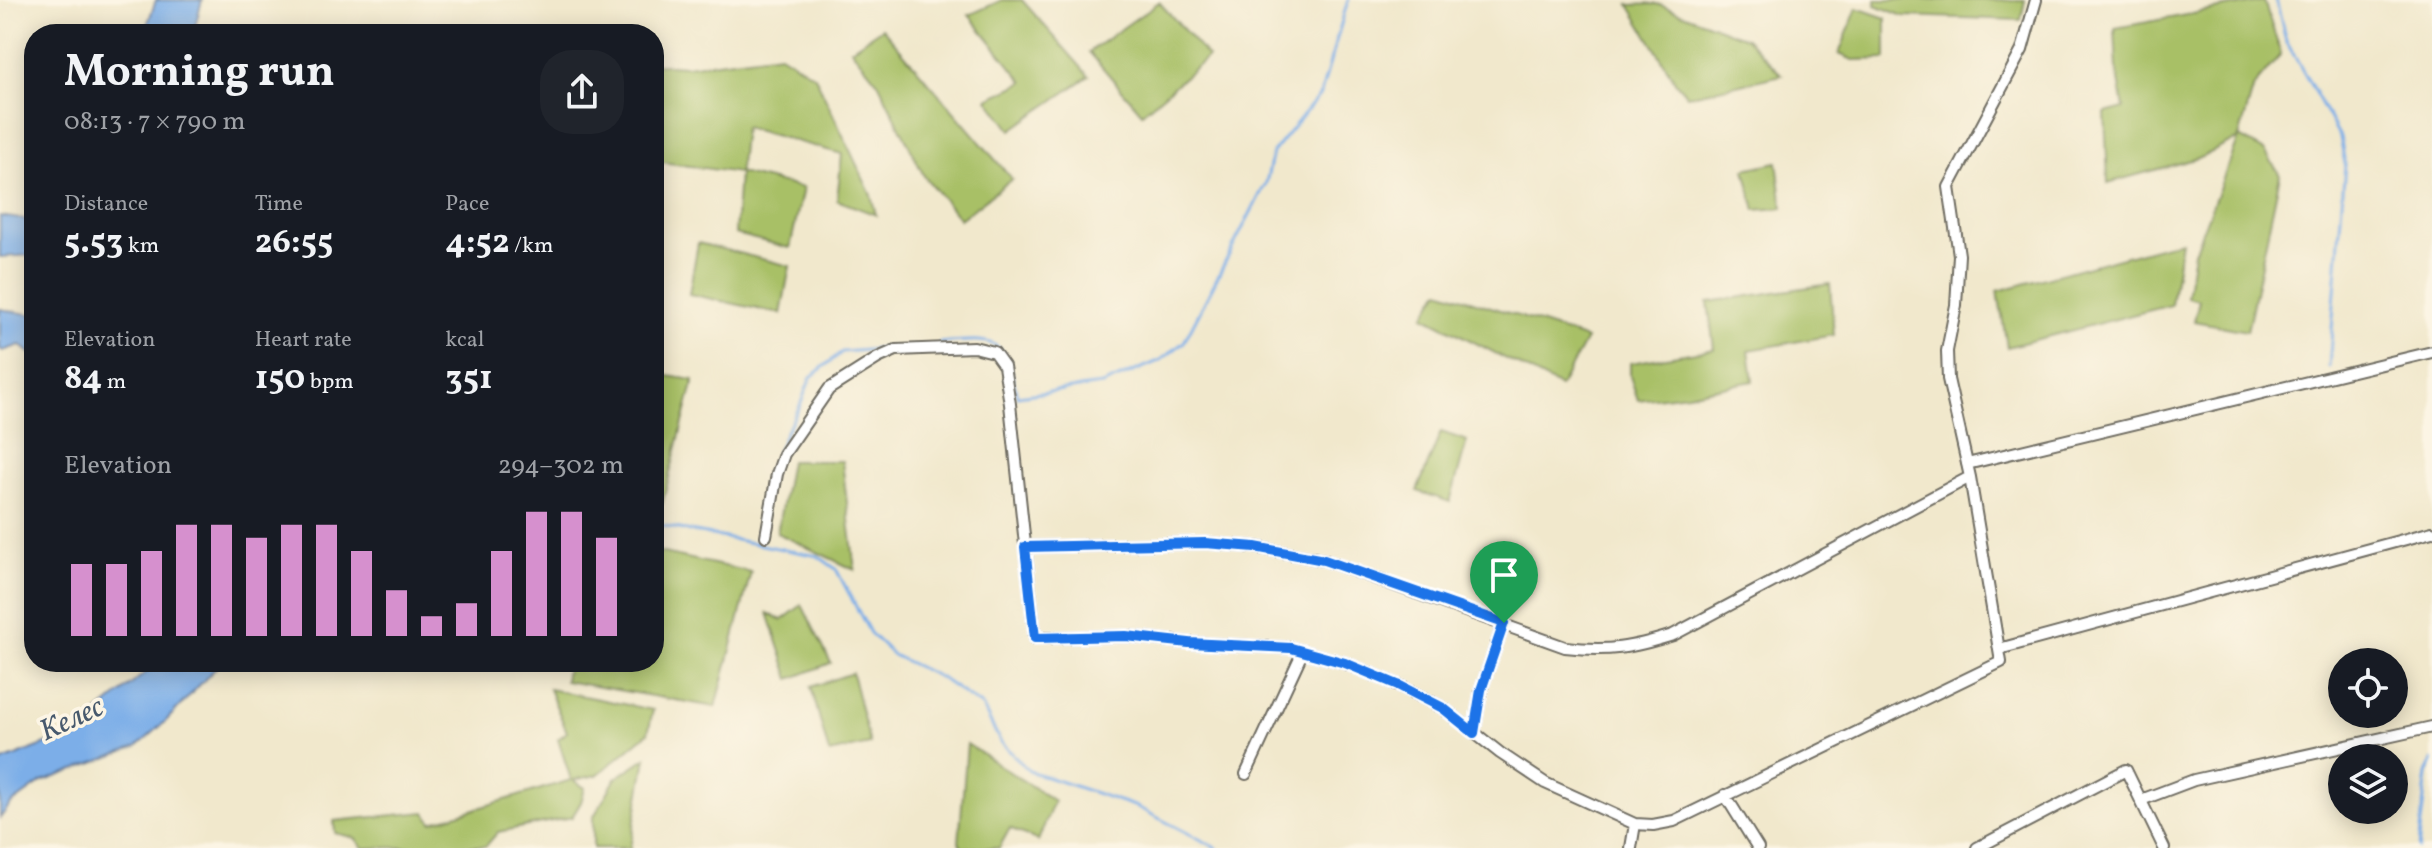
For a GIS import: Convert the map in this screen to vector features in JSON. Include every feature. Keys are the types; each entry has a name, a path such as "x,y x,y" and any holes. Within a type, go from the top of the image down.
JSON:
{"street":[{"path":"766,536 777,474 784,454 829,389 896,350 974,347 994,352 1004,366 1035,638 1126,636 1189,643 1291,648 1345,663 1443,708 1545,783 1635,824 1674,821 2001,662 1970,477 1948,379 1947,351 1956,305 1959,255 1949,187 2022,50 2036,0"},
{"path":"1967,464 2432,352"},
{"path":"1025,547 1205,543 1255,547 1324,560 1565,647 1599,651 1634,647 1673,635 1970,477"},
{"path":"1999,649 2432,532"},
{"path":"1474,733 1481,690 1504,623"},
{"path":"1246,774 1303,651"},
{"path":"2141,800 2194,780 2432,727"},
{"path":"1977,848 2126,770 2164,848"},
{"path":"1725,795 1758,848"},
{"path":"1631,848 1635,824"}],"green space":[{"path":"1002,0 1022,0 1089,76 1011,130 988,99 1024,82 969,15"},
{"path":"1876,0 2025,0 2021,20 1903,16 1876,5"},
{"path":"2264,1 2281,54 2254,86 2239,137 2265,151 2280,175 2247,331 2194,321 2199,300 2187,297 2194,252 2239,138 2202,157 2108,183 2105,113 2124,108 2117,69 2115,28"},
{"path":"1159,2 1208,57 1142,113 1089,52"},
{"path":"1657,4 1746,38 1782,75 1687,96 1629,5"},
{"path":"1857,8 1886,18 1886,59 1853,60 1839,54"},
{"path":"882,28 1012,179 960,219 924,176 878,82 851,49"},
{"path":"780,54 815,76 871,195 876,215 837,200 842,154 744,127 739,173 664,162 664,65 686,66"},
{"path":"1777,162 1783,208 1755,210 1745,169"},
{"path":"739,173 803,188 790,248 735,234"},
{"path":"2181,241 2171,305 2007,347 1998,291"},
{"path":"698,243 790,266 781,314 689,294"},
{"path":"1830,284 1834,335 1749,350 1753,381 1638,400 1630,376 1630,363 1714,349 1708,302"},
{"path":"1440,290 1586,339 1560,387 1424,316"},
{"path":"664,376 694,380 664,496"},
{"path":"1441,432 1467,441 1450,502 1417,491"},
{"path":"790,461 842,461 855,570 777,533"},
{"path":"664,553 751,572 716,707 565,681 566,672 664,672"},
{"path":"802,605 831,663 790,679 768,613 782,620"},
{"path":"852,673 870,744 829,753 811,687"},
{"path":"549,689 653,710 648,733 597,775 573,780 585,788 572,817 498,832 486,846 363,848 355,838 335,833 334,821 425,812 432,822 571,780 558,739 567,732"},
{"path":"967,744 1054,801 1038,841 1010,828 999,848 962,848 959,842"},
{"path":"646,758 630,848 593,848 593,818 616,778"}],"water":[{"path":"156,0 202,0 196,24 148,24"},
{"path":"0,216 24,220 24,256 0,257"},
{"path":"0,309 24,313 24,348 20,345 3,351 0,349"},
{"name":"Келес","path":"146,672 212,672 137,747 42,782 10,805 0,818 0,762 59,739 96,714"}],"waterway":[{"path":"939,343 974,341 995,345 1007,362 1017,396 1102,385 1161,360 1184,342 1266,183 1273,152 1321,93 1348,0"},
{"path":"2276,0 2286,41 2340,137 2345,164 2329,367"},
{"path":"756,543 771,468 811,377 842,352 892,348"},
{"path":"664,526 818,556 836,569 870,633 893,655 941,678 982,706 1000,741 1029,771 1137,807 1217,848"},
{"path":"2418,848 2427,774 2432,761"}],"route":[{"path":"1205,543 1255,547 1324,560 1504,623 1481,690 1474,733 1443,708 1398,685 1345,663 1291,648 1189,643 1126,636 1035,638 1025,547 1205,543"}]}
